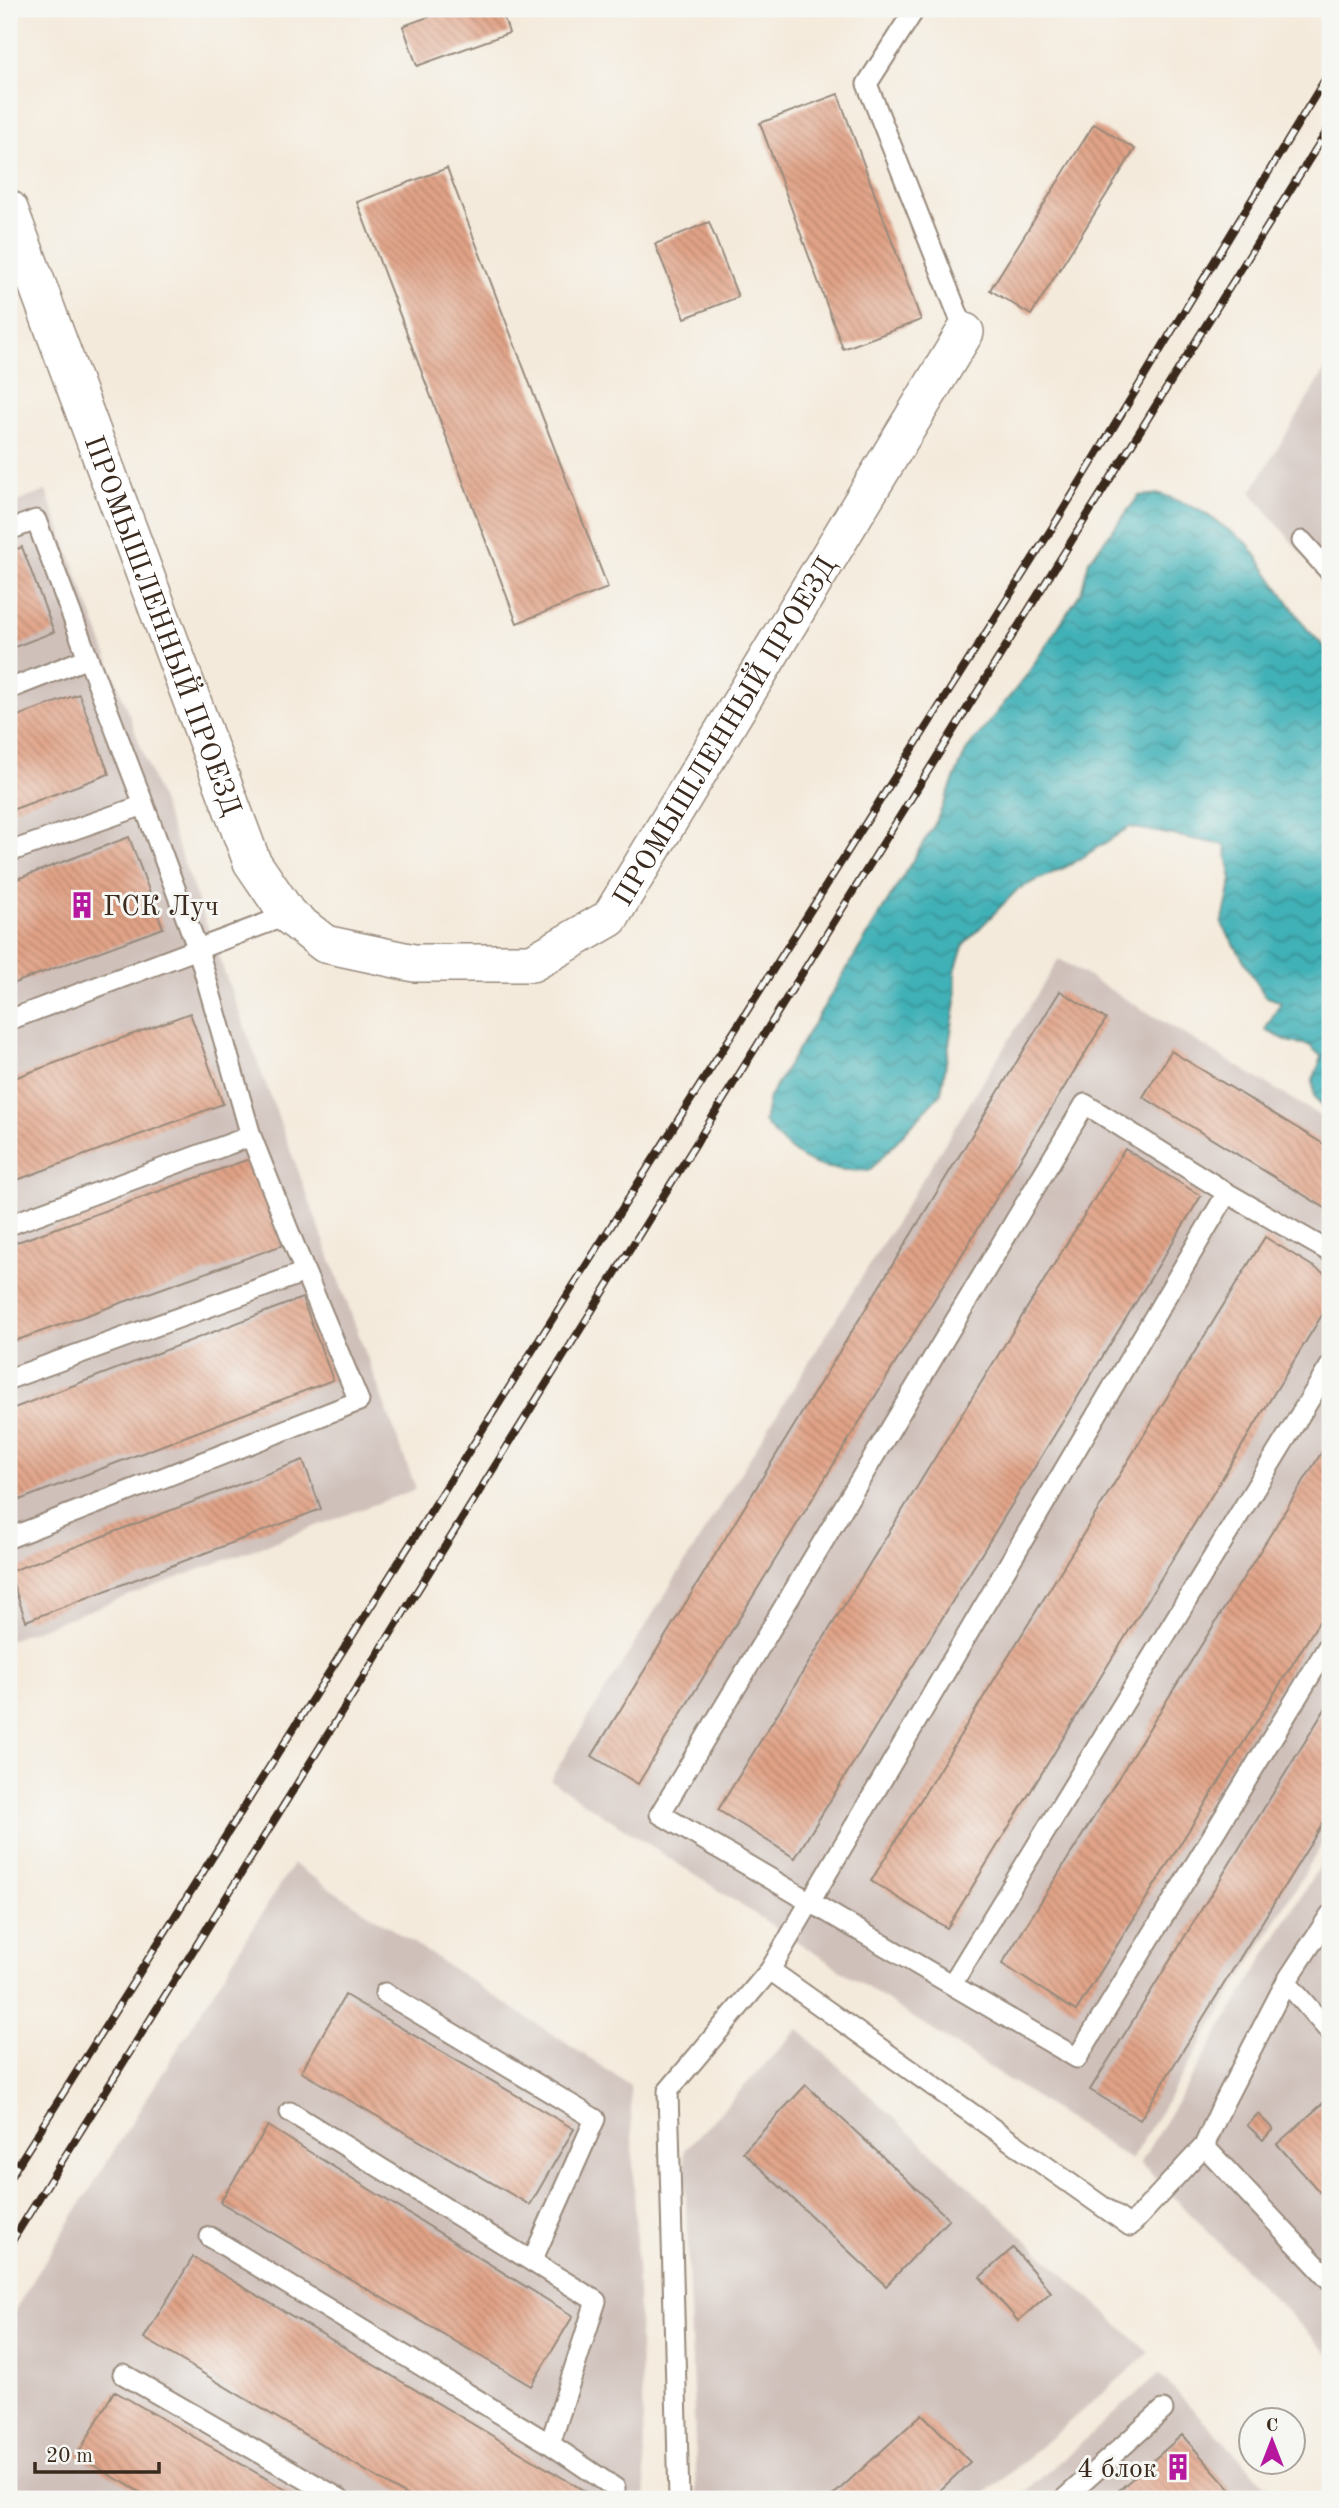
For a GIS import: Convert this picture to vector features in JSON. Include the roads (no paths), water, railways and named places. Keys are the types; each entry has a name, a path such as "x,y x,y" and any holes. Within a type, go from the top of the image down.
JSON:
{"street":[{"name":"ПРОМЫШЛЕННЫЙ ПРОЕЗД","path":"9,209 252,862 288,915 325,944 414,963 532,963 610,918 965,332"}],"lane":[{"name":"ПРОМЫШЛЕННЫЙ ПРОЕЗД","path":"915,9 867,84 965,332"},
{"path":"9,530 36,520 198,950 251,1136 304,1272 359,1401 9,1538"},
{"path":"1302,541 1330,572"},
{"path":"9,689 88,658"},
{"path":"9,852 144,804"},
{"path":"9,1020 288,915"},
{"path":"1330,1252 1227,1193 1085,1104 660,1814 1077,2058 1330,1643"},
{"path":"9,1225 251,1136"},
{"path":"679,2499 668,2091 770,1970 1227,1193"},
{"path":"9,1379 304,1272"},
{"path":"952,1984 1330,1366"},
{"path":"770,1970 1130,2225 1204,2146 1286,1982 1330,1915"},
{"path":"1286,1982 1330,2032"},
{"path":"385,1993 594,2119 532,2261"},
{"path":"290,2112 596,2301 550,2444"},
{"path":"1204,2146 1330,2280"},
{"path":"210,2237 550,2444 615,2488 614,2499"},
{"path":"123,2374 340,2499"},
{"path":"1064,2499 1163,2410"}],"water":[{"path":"1161,494 1200,510 1248,544 1307,629 1330,653 1330,1112 1314,1097 1313,1080 1322,1057 1309,1045 1290,1042 1265,1030 1281,1002 1265,996 1222,924 1232,880 1225,845 1130,827 1068,866 1018,889 964,944 955,971 956,1002 941,1093 870,1170 822,1167 798,1156 764,1122 769,1097 936,822 966,751 1026,676 1081,592 1089,561 1139,496"}],"railway":[{"path":"9,2179 1054,525 1330,71"},
{"path":"9,2246 1330,126"}],"place":[{"name":"ГСК Луч","path":"82,905"},
{"name":"4 блок","path":"1178,2467"}]}
